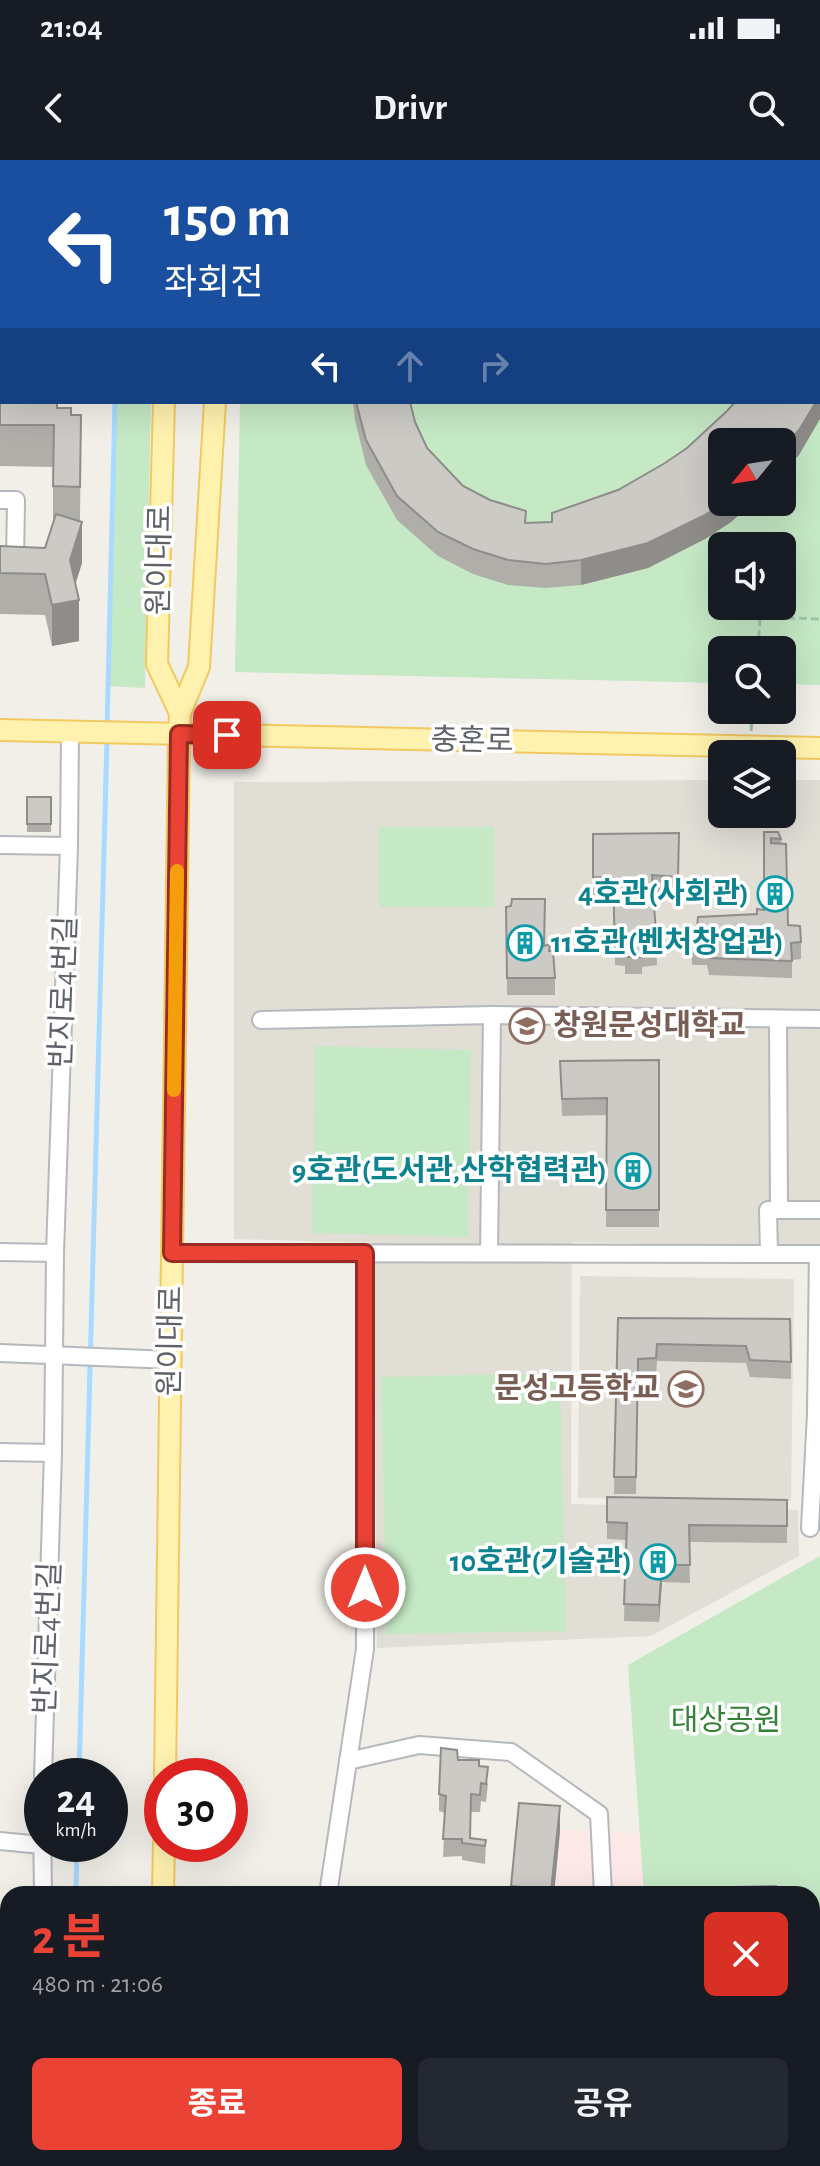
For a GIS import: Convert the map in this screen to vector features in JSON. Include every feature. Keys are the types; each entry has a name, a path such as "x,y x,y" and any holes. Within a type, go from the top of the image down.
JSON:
{"main road":[{"name":"원이대로","path":"164,404 157,664 180,713"},
{"name":"원이대로","path":"165,1758 179,734 180,713 199,667 215,404"},
{"path":"0,730 75,732"},
{"name":"충혼로","path":"75,732 820,748"},
{"path":"163,1886 164,1862"}],"street":[{"path":"0,500 16,500 15,563 0,563"},
{"name":"반지로4번길","path":"44,1758 53,1453 55,1253 75,732"},
{"path":"0,845 69,846"},
{"path":"489,1253 492,1015"},
{"path":"261,1020 492,1015 820,1019"},
{"path":"778,1019 779,1210"},
{"path":"769,1254 768,1210 820,1210"},
{"path":"0,1252 55,1253"},
{"path":"172,1253 819,1254 818,1414 810,1528"},
{"path":"329,1886 365,1649 365,1253"},
{"path":"0,1353 171,1360"},
{"path":"0,1452 53,1453"},
{"path":"348,1761 419,1745 511,1752 599,1814 603,1886"},
{"path":"0,1841 24,1843"},
{"path":"42,1862 43,1886"}],"path":[{"path":"796,618 820,619"}],"shaded area":[{"name":"창원문성대학교","path":"708,780 708,828 796,828 796,780 820,780 820,1448 806,1448 808,1247 572,1242 571,1504 798,1510 799,1556 651,1636 377,1648 374,1243 234,1239 234,782"},
{"name":"문성고등학교","path":"580,1276 794,1279 791,1501 578,1498"},
{"path":"519,1828 657,1834 660,1886 514,1886"}],"green space":[{"path":"114,404 151,404 145,688 107,686"},
{"path":"240,404 820,404 820,685 796,684 796,636 708,636 708,683 235,672"},
{"path":"379,827 494,827 494,907 379,907"},
{"path":"315,1046 471,1050 468,1237 312,1233"},
{"path":"560,1373 566,1631 387,1634 381,1377"},
{"name":"대상공원","path":"820,1556 820,1886 643,1886 628,1665"}],"building":[{"path":"0,404 57,404 57,408 71,408 71,415 81,415 80,487 53,486 54,425 0,425"},
{"path":"357,404 410,404 427,448 463,486 490,500 526,511 525,523 552,522 552,513 618,490 687,448 708,429 708,513 648,543 581,560 546,564 508,560 473,549 438,532 397,496 366,440"},
{"path":"733,404 815,404 796,433 796,428 709,428"},
{"path":"56,514 82,522 70,560 79,600 52,605 45,574 0,573 0,546 45,548"},
{"path":"27,797 51,797 51,824 27,824"},
{"name":"4호관(사회관)","path":"764,832 778,832 781,839 771,838 771,843 786,844 788,925 800,926 801,942 791,943 792,961 709,958 707,948 692,948 691,940 696,941 698,917 757,914 757,909 764,910"},
{"path":"679,833 678,877 652,875 657,948 642,950 642,957 625,957 625,949 615,948 613,878 593,877 593,834"},
{"name":"11호관(벤처창업관)","path":"512,899 545,899 544,946 550,944 549,951 553,951 555,978 507,978 506,907 511,906"},
{"name":"9호관(도서관,산학협력관)","path":"659,1060 659,1210 606,1210 607,1098 562,1099 560,1061"},
{"path":"618,1318 790,1319 791,1362 750,1360 746,1346 657,1344 656,1358 638,1359 636,1477 614,1477"},
{"name":"10호관(기술관)","path":"607,1497 787,1500 787,1526 689,1525 690,1565 662,1565 659,1605 624,1604 627,1523 607,1522"},
{"path":"441,1748 457,1750 458,1760 479,1760 479,1766 488,1767 486,1784 481,1783 480,1795 471,1794 470,1838 486,1840 485,1846 462,1843 462,1839 443,1839 446,1796 439,1794"},
{"path":"519,1803 560,1806 551,1886 511,1886"}],"waterway":[{"path":"107,729 115,404"},
{"path":"79,1758 107,739"},
{"path":"76,1886 77,1862"}],"slow traffic":[{"path":"174,1090 177,871"}],"place":[{"name":"4호관(사회관)","path":"775,894"},
{"name":"11호관(벤처창업관)","path":"525,943"},
{"name":"창원문성대학교","path":"527,1026"},
{"name":"9호관(도서관,산학협력관)","path":"633,1171"},
{"name":"문성고등학교","path":"686,1389"},
{"name":"10호관(기술관)","path":"658,1562"}],"route":[{"path":"227,735 179,734 172,1253 365,1253 365,1588"}]}
